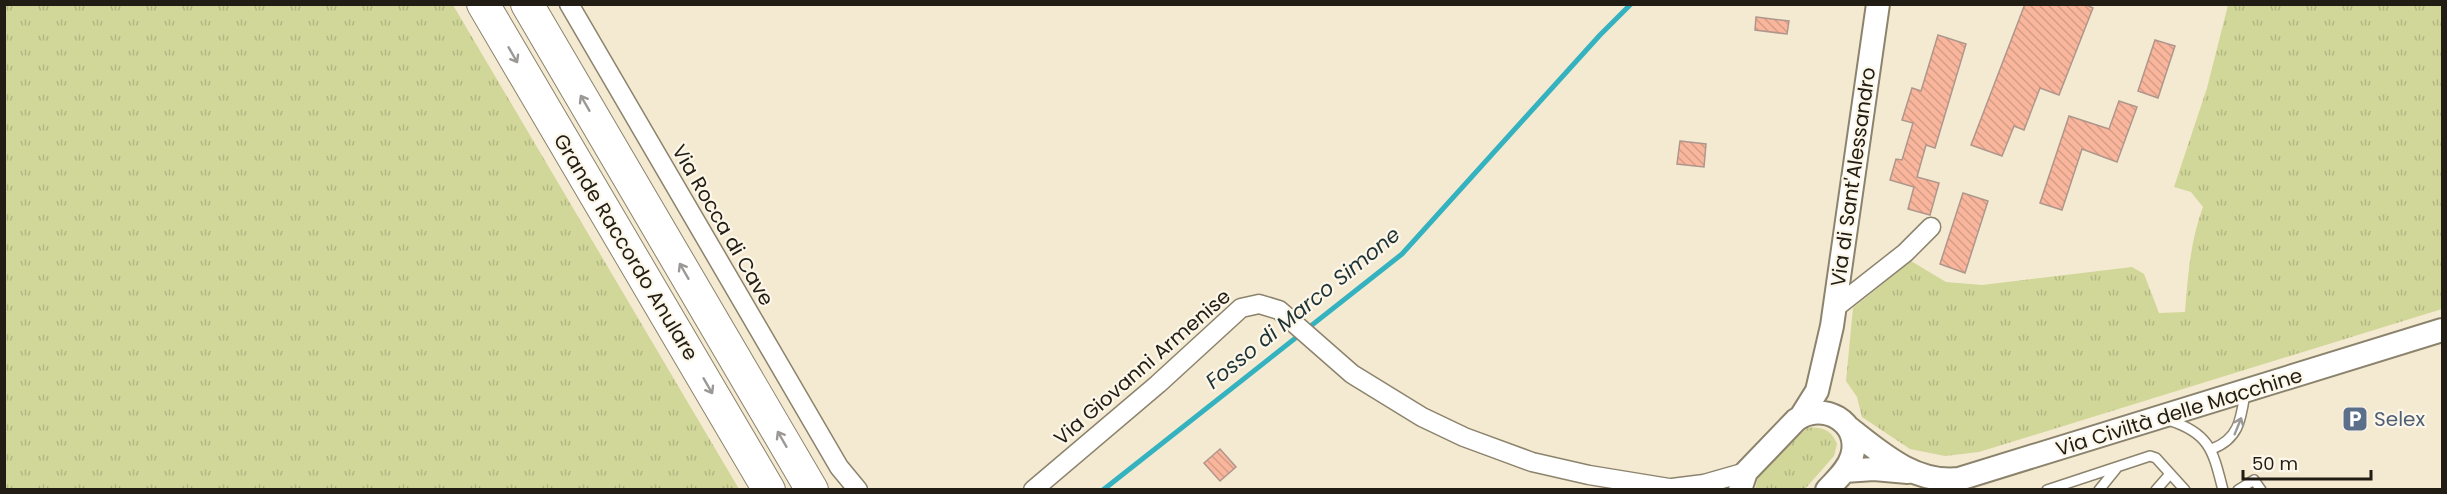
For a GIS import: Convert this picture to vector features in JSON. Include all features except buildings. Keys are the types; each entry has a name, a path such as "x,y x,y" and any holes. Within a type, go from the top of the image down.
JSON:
{"highway":[{"name":"Grande Raccordo Anulare","path":"483,4 769,489"},
{"name":"Grande Raccordo Anulare","path":"527,4 812,489"}],"street":[{"name":"Via Rocca di Cave","path":"568,4 839,467 858,489"},
{"name":"Via di Sant'Alessandro","path":"1743,481 1802,415 1817,390 1835,308 1878,4"},
{"path":"1835,308 1905,253 1930,227"},
{"name":"Via Giovanni Armenise","path":"1033,489 1158,384 1241,308 1250,304 1265,304 1279,310 1341,367 1372,387 1464,437 1543,464 1677,488 1743,481"},
{"name":"Via Civiltà delle Macchine","path":"1844,471 1874,470 1927,480 1951,480 1973,476 2442,330"},
{"name":"Via di Sant'Alessandro","path":"1827,350 1830,378 1853,450 1844,471 1827,489"},
{"path":"1802,415 1823,412 1845,423 1881,452 1927,480"}],"lane":[{"path":"2212,448 2225,443 2235,434 2240,422 2246,391"},
{"path":"2160,417 2189,429 2212,448 2223,489"},
{"path":"2047,489 2116,469 2150,456 2156,458 2185,489"},
{"path":"2099,489 2116,469"},
{"path":"2156,489 2170,474"},
{"path":"2238,489 2254,480 2261,489"}],"green space":[{"path":"4,5 453,5 739,489 5,489"},
{"path":"2228,5 2442,5 2442,309 1979,452 1945,456 1910,449 1862,417 1857,397 1846,381 1853,308 1911,261 1946,282 1982,285 2132,267 2144,274 2159,313 2185,312 2192,246 2203,207 2191,192 2174,187 2207,88"},
{"path":"1807,428 1821,428 1832,435 1837,444 1834,456 1805,489 1755,490 1758,477 1763,471"}],"waterway":[{"name":"Fosso di Marco Simone","path":"1103,490 1402,254 1600,35 1631,4"}],"place":[{"name":"Selex","path":"2355,419"}]}
